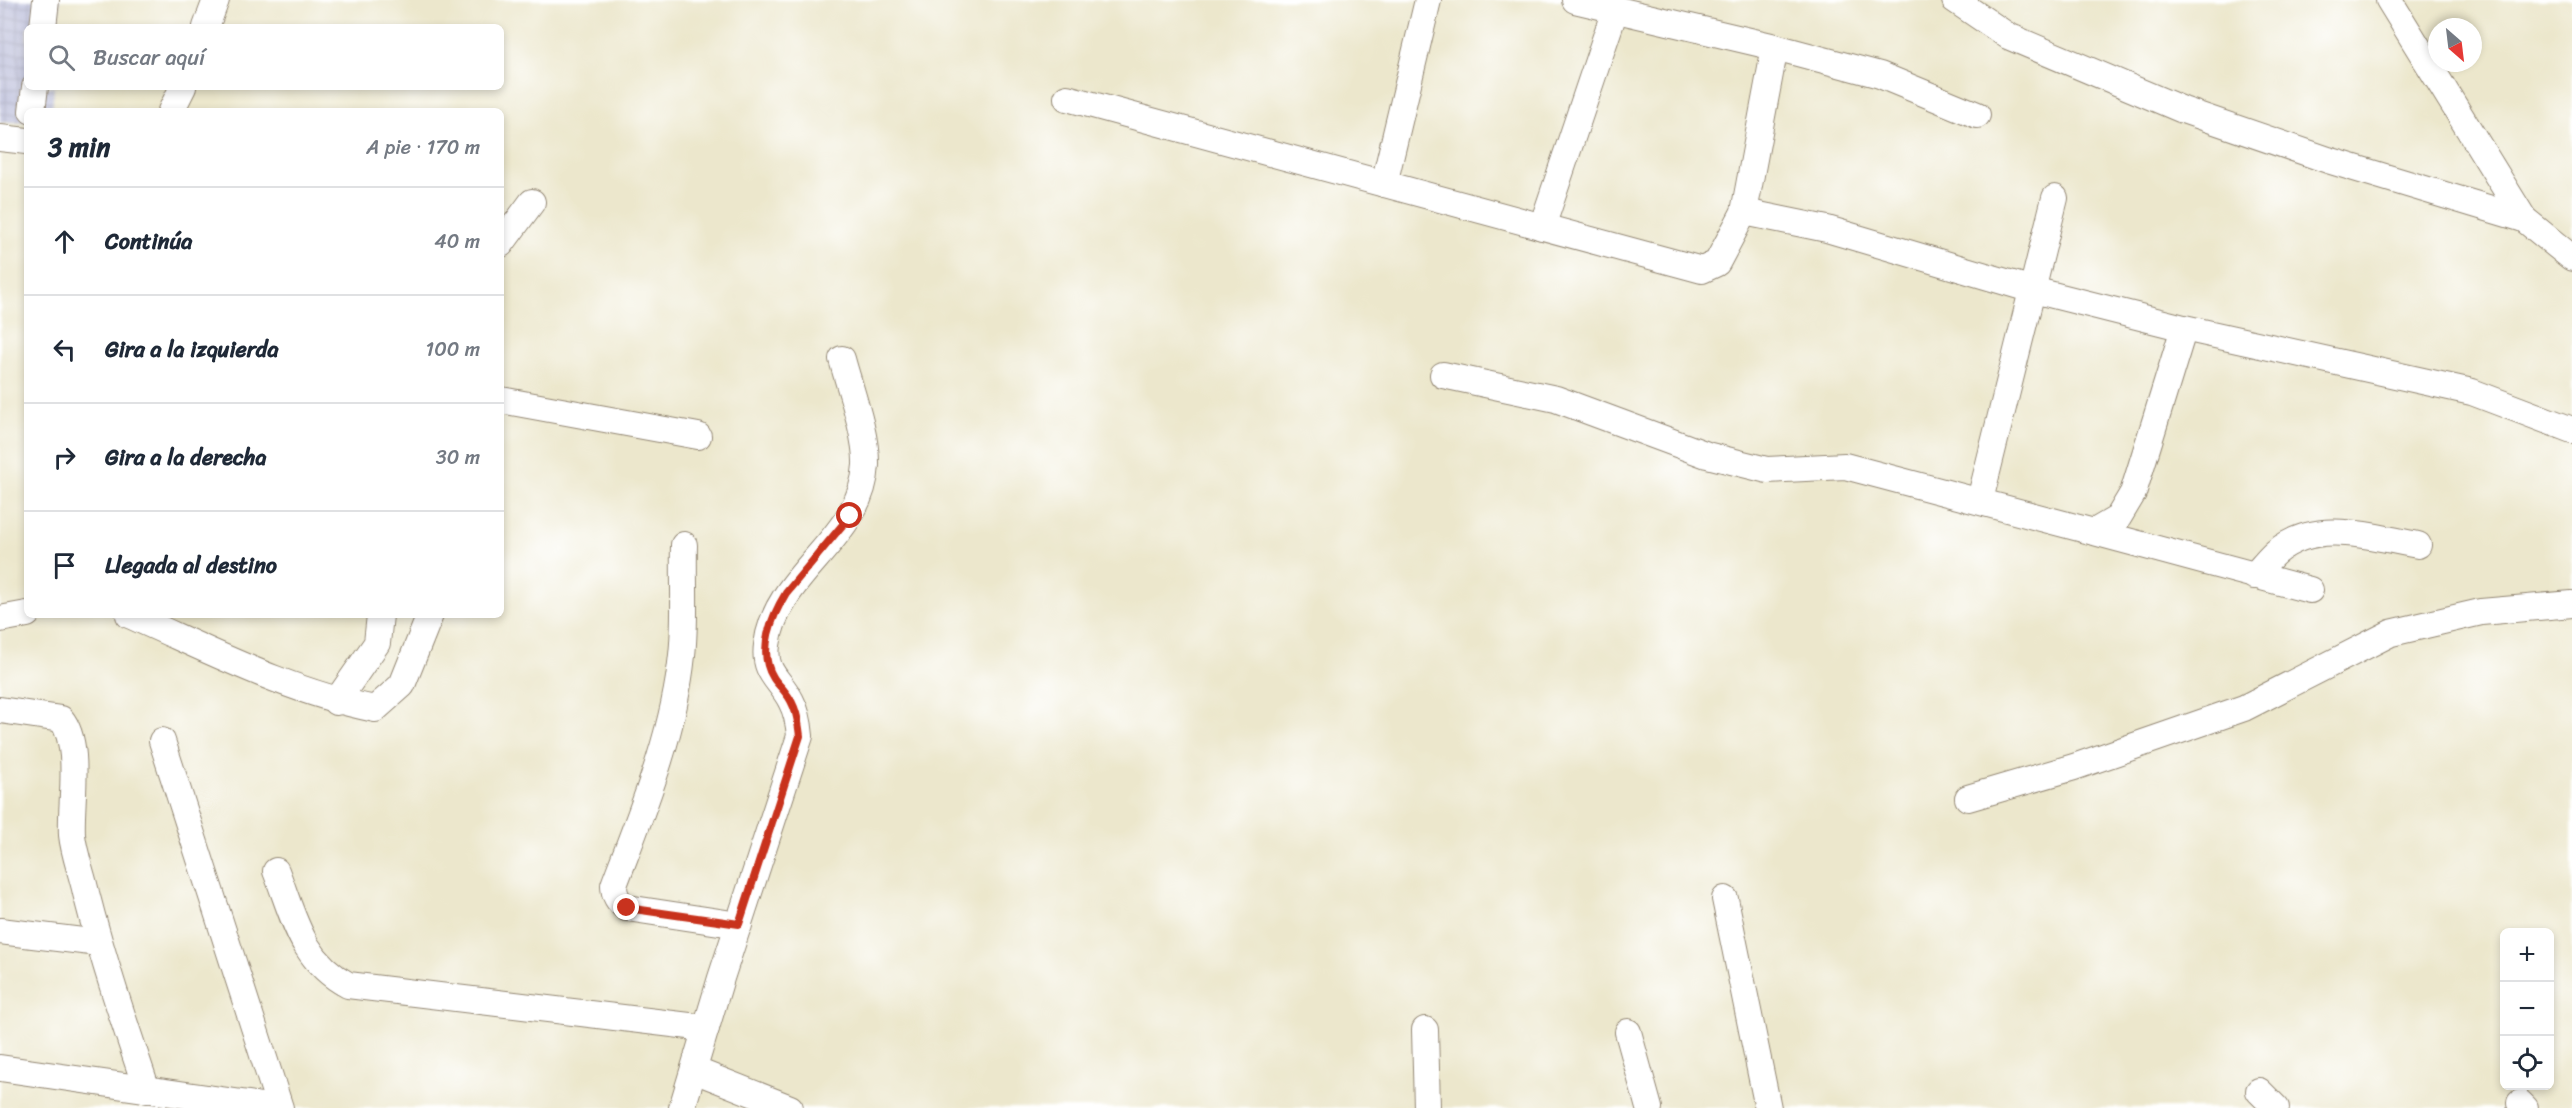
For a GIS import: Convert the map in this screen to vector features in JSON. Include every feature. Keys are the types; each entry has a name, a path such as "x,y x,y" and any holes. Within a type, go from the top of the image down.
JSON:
{"street":[{"path":"43,24 46,0"},
{"path":"207,24 216,0"},
{"path":"1384,184 1428,0"},
{"path":"1575,0 1775,47 1880,75 1977,115"},
{"path":"1955,0 2008,36 2183,110 2328,160 2477,207 2524,219"},
{"path":"2389,0 2524,219 2572,258"},
{"path":"1542,227 1615,10"},
{"path":"1067,98 1702,270 1717,263 1744,212 1775,47"},
{"path":"32,108 35,90"},
{"path":"172,108 182,90"},
{"path":"0,138 24,141"},
{"path":"1980,500 2055,198"},
{"path":"504,240 532,202"},
{"path":"1744,212 1827,228 2033,290 2184,328 2472,392 2572,430"},
{"path":"2094,532 2118,518 2133,493 2184,328"},
{"path":"682,1108 800,736 795,710 769,668 766,648 772,619 786,593 850,516 861,494 865,447 842,359"},
{"path":"1443,375 1556,399 1707,455 1767,470 1845,466 1980,500 2310,590"},
{"path":"504,401 698,436"},
{"path":"2254,576 2276,552 2313,533 2332,531 2418,545"},
{"path":"684,545 682,654 676,697 665,739 614,885 614,891 620,904 627,908 739,924"},
{"path":"1968,798 2074,767 2244,708 2391,633 2481,612 2572,604"},
{"path":"0,619 24,615"},
{"path":"136,618 291,686 336,702 375,709 402,685 429,618"},
{"path":"336,702 377,643 380,618"},
{"path":"0,710 61,719 68,727 71,737 72,837 99,943 147,1090"},
{"path":"0,1068 147,1090 198,1103 278,1108 162,741"},
{"path":"276,871 310,954 325,970 348,985 706,1028"},
{"path":"1725,899 1768,1108"},
{"path":"0,931 99,943"},
{"path":"1425,1030 1427,1108"},
{"path":"1628,1032 1649,1108"},
{"path":"694,1070 790,1108"}],"shaded area":[{"path":"0,0 60,0 58,24 24,24 24,90 54,90 52,108 24,108 24,121 0,123"}],"route":[{"path":"627,908 739,924 800,736 799,723 791,700 773,677 769,668 766,648 772,619 786,593 850,516"}]}
